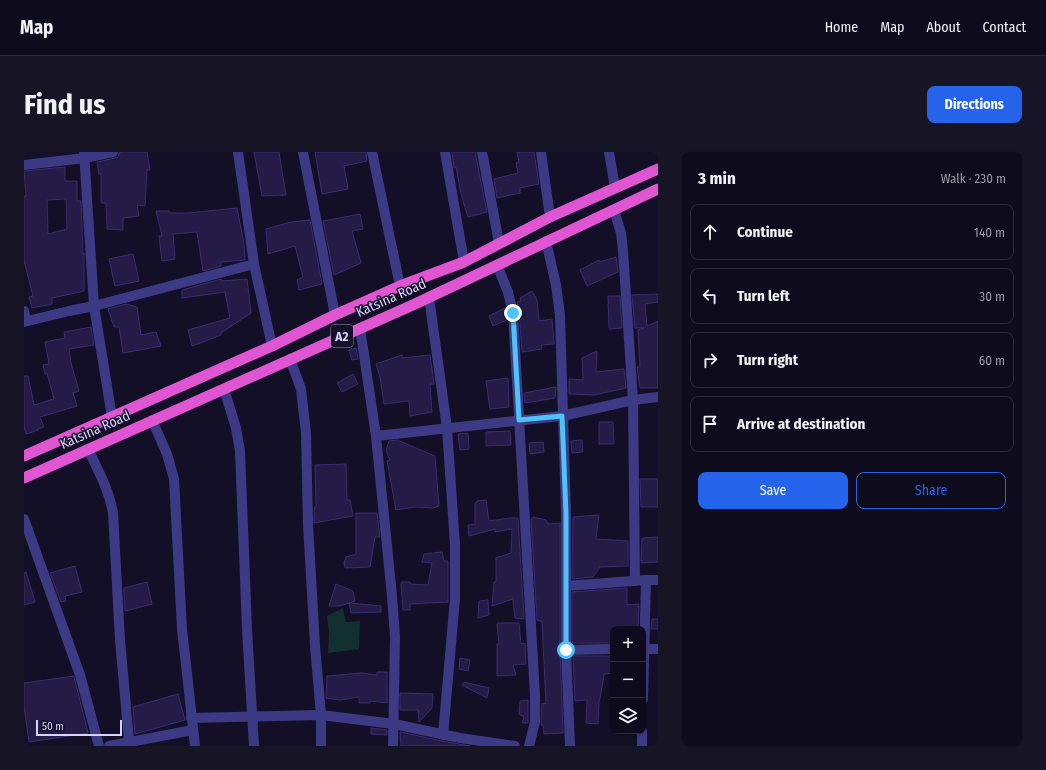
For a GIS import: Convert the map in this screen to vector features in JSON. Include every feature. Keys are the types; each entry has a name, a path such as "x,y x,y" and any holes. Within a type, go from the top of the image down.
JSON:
{"highway":[{"name":"Katsina Road","path":"24,456 272,346 335,315 400,286 464,262 550,217 658,169"},
{"name":"Katsina Road","path":"24,478 430,297 658,189"}],"street":[{"path":"24,165 84,155 113,152"},
{"path":"238,152 254,264 272,346"},
{"path":"303,152 335,315"},
{"path":"372,152 400,286"},
{"path":"444,152 464,262"},
{"path":"482,152 499,243"},
{"path":"540,152 550,217"},
{"path":"609,152 615,188"},
{"path":"84,155 94,306 112,417"},
{"path":"614,210 621,233 623,251 633,400 635,581"},
{"path":"546,241 556,285 560,314 566,514 566,650 570,746"},
{"path":"24,310 25,321 94,306 254,264"},
{"path":"497,265 508,292 513,313 535,696 535,722 530,746"},
{"path":"430,297 447,428 455,545 455,599 443,734"},
{"path":"360,328 376,436 395,637 393,746"},
{"path":"290,359 300,389 304,413 312,595 321,715 321,746"},
{"path":"224,388 236,428 240,451 247,629 254,746"},
{"path":"376,436 562,416 633,400 658,397"},
{"path":"152,420 167,454 174,479 182,629 195,746"},
{"path":"88,449 106,486 113,513 120,640 129,741"},
{"path":"24,519 80,675 99,746"},
{"path":"645,626 646,580"},
{"path":"566,586 658,580"},
{"path":"566,650 610,649"},
{"path":"646,649 658,649"},
{"path":"643,698 644,662"},
{"path":"192,718 253,715 321,715 394,724 443,734 460,742 516,746"},
{"path":"109,746 193,730"},
{"path":"642,734 642,746"}],"green space":[{"path":"343,608 346,622 360,621 359,649 328,653 329,633 327,616"}],"building":[{"path":"147,152 150,170 147,170 145,206 137,205 139,216 123,218 123,230 107,229 106,203 101,203 101,174 99,174 97,162 118,157 119,153"},
{"path":"254,152 279,152 286,195 262,196"},
{"path":"315,152 366,152 367,161 344,166 348,189 322,194"},
{"path":"452,152 475,152 487,212 468,217 461,194 456,167 454,168"},
{"path":"517,152 534,152 539,184 520,188 520,193 497,198 494,179 518,173 516,163 519,162"},
{"path":"65,167 65,181 77,181 77,201 81,201 83,254 84,253 84,291 52,298 52,304 32,308 29,297 33,296 24,261 24,196 26,196 24,171","holes":["66,199 67,229 48,234 47,200"]},
{"path":"237,208 244,244 245,260 221,262 221,266 203,271 197,232 173,234 175,259 162,261 159,236 162,236 156,211 188,213"},
{"path":"360,214 363,229 352,231 361,263 334,275 323,221"},
{"path":"310,220 322,284 299,290 297,280 303,277 295,246 268,254 266,229 291,222"},
{"path":"133,254 139,281 115,286 109,259"},
{"path":"616,257 618,272 587,286 580,270 599,260 600,262"},
{"path":"221,279 222,281 247,279 251,313 221,333 221,335 192,346 188,330 230,318 225,292 182,298 182,290"},
{"path":"532,291 537,300 539,321 552,319 554,344 541,345 542,349 522,352 517,302 521,301 520,298"},
{"path":"658,294 658,302 645,304 647,326 658,321 658,388 640,388 637,367 640,367 638,330 644,328 635,328 632,295"},
{"path":"608,296 620,296 622,328 609,329"},
{"path":"126,304 137,307 141,335 156,332 161,346 123,353 119,327 114,327 108,309"},
{"path":"505,308 507,320 493,326 489,316"},
{"path":"91,327 94,345 69,349 71,363 79,391 73,393 77,406 40,417 44,427 26,434 24,427 24,376 28,376 34,405 54,399 47,373 45,374 43,365 49,364 45,342 65,338 64,332"},
{"path":"356,348 358,359 352,360 349,350"},
{"path":"597,351 596,372 624,369 626,388 594,395 569,394 569,379 583,380 582,358"},
{"path":"402,355 402,358 430,355 434,384 430,384 432,412 410,416 409,401 384,404 380,377 376,364"},
{"path":"353,374 358,384 342,392 337,383"},
{"path":"508,378 509,407 490,409 486,381"},
{"path":"556,387 555,398 525,403 524,393"},
{"path":"599,422 613,422 614,444 599,444"},
{"path":"510,431 511,445 486,446 486,432"},
{"path":"468,433 469,449 460,450 458,434"},
{"path":"397,440 435,456 439,506 433,508 415,507 396,510 387,461 390,460 386,450 389,441"},
{"path":"582,440 583,452 572,453 571,441"},
{"path":"543,442 544,452 530,454 529,443"},
{"path":"346,464 347,500 350,500 353,516 314,523 314,510 316,507 315,465"},
{"path":"640,479 658,479 658,507 641,507"},
{"path":"486,500 489,521 518,518 524,619 515,618 513,599 492,606 494,582 496,582 496,558 511,553 512,529 495,532 495,529 469,536 468,525 475,524 475,503 477,501"},
{"path":"356,513 377,513 380,537 375,537 370,567 345,568 344,563 346,557 356,554"},
{"path":"599,515 596,539 628,541 628,566 600,567 593,577 572,579 573,517"},
{"path":"533,517 546,520 548,524 560,523 560,650 563,733 544,734 543,725 541,725 542,703 546,704 542,622 537,620 531,519 533,519"},
{"path":"658,537 658,562 641,563 642,538"},
{"path":"442,552 444,561 448,561 448,602 410,604 410,610 403,610 401,582 428,585 432,563 422,562 424,554"},
{"path":"75,566 82,592 65,596 66,601 61,602 50,573"},
{"path":"26,572 35,602 24,605 24,573"},
{"path":"147,582 152,604 125,611 124,588"},
{"path":"336,584 353,591 355,601 340,606 329,606"},
{"path":"627,588 627,605 639,604 638,626 610,626 610,643 572,643 572,592"},
{"path":"488,600 489,615 478,618 479,601"},
{"path":"349,603 381,606 381,612 351,613"},
{"path":"652,619 658,619 658,629 651,629"},
{"path":"497,623 519,623 521,644 525,643 526,664 513,665 516,675 497,676 497,644 499,644"},
{"path":"573,656 610,656 610,673 604,674 599,700 598,724 586,723 587,700 575,701"},
{"path":"460,658 470,660 468,671 459,669"},
{"path":"377,672 387,672 387,703 370,701 370,703 359,703 359,697 340,700 326,698 327,676 361,673 377,675"},
{"path":"74,676 88,733 29,742 24,706 24,683"},
{"path":"464,682 489,688 487,698 462,685"},
{"path":"400,693 433,694 432,708 419,722 418,710 400,710"},
{"path":"178,694 185,720 135,734 133,707"},
{"path":"528,700 528,723 522,723 524,717 519,714 520,701"},
{"path":"371,728 387,730 387,735 371,734"},
{"path":"400,732 442,741 470,746 401,746"}],"route":[{"path":"513,313 519,420 562,416 566,514 566,650"}]}
